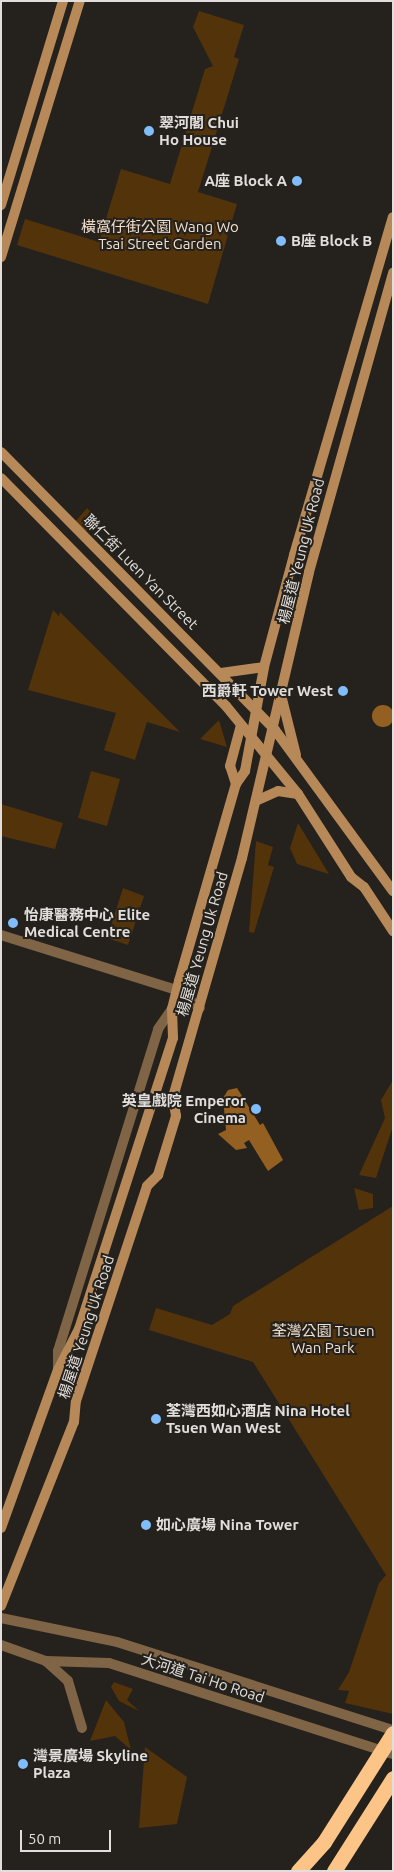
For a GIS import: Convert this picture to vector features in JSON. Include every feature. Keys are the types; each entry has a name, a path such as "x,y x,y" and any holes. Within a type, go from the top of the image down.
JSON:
{"highway":[{"path":"306,1871 393,1732"},
{"path":"334,1871 393,1778"},
{"path":"298,1871 324,1842"}],"main road":[{"path":"1,205 63,1"},
{"path":"1,257 80,1"},
{"name":"楊屋道 Yeung Uk Road","path":"1,1528 58,1370 73,1345 173,1038 172,1009 177,990 236,784 253,738 259,714 264,667 393,217"},
{"name":"楊屋道 Yeung Uk Road","path":"1,1606 74,1422 76,1401 147,1186 158,1174 176,1116 173,1097 258,800 275,730 310,564 393,273"},
{"name":"聯仁街 Luen Yan Street","path":"1,452 221,673 275,730 393,891"},
{"path":"1,478 269,756 298,794 351,876 364,887 393,931"},
{"path":"1,491 17,495"},
{"path":"221,673 264,667"},
{"path":"282,698 298,761"},
{"path":"236,784 230,766 241,725"},
{"path":"258,800 278,791 298,794"}],"street":[{"path":"1,935 177,990 200,1008"},
{"name":"楊屋道 Yeung Uk Road","path":"58,1370 58,1351 153,1044 172,1009"},
{"name":"大河道 Tai Ho Road","path":"1,1618 104,1639 393,1732"},
{"name":"大河道 Tai Ho Road","path":"1,1644 46,1661 109,1663 393,1754"},
{"path":"46,1661 68,1682 82,1728"}],"green space":[{"name":"橫窩仔街公園 Wang Wo Tsai Street Garden","path":"199,11 244,25 234,57 239,59 198,192 237,204 208,304 17,245 25,219 99,242 121,169 170,184 205,69 213,66 193,27"},
{"path":"87,508 101,523 84,532 75,522"},
{"path":"53,610 59,616 60,612 180,732 147,722 135,760 104,750 116,713 28,690"},
{"path":"219,720 227,747 200,739"},
{"path":"91,771 120,779 107,826 78,818"},
{"path":"1,804 63,823 55,849 1,836"},
{"path":"298,823 329,874 297,864 290,848"},
{"path":"256,841 273,847 268,865 274,867 254,933 249,932"},
{"path":"123,888 144,896 128,945 107,938"},
{"path":"393,1080 393,1126 376,1178 359,1175 385,1118 381,1100"},
{"path":"354,1188 373,1194 373,1208 359,1210"},
{"name":"荃灣公園 Tsuen Wan Park","path":"393,1206 393,1714 345,1703 349,1691 338,1690 349,1672 379,1583 386,1575 253,1362 149,1330 156,1308 212,1325 230,1314 233,1306"},
{"path":"114,1682 133,1689 127,1700 139,1711 119,1701 111,1687"},
{"path":"106,1700 124,1722 131,1750 115,1736 90,1741"},
{"path":"145,1747 187,1777 177,1824 139,1828"}],"shaded area":[{"path":"379,705 387,705 394,712 394,720 387,727 379,727 372,720 372,712"},
{"path":"237,1088 260,1125 263,1123 283,1160 268,1171 249,1140 244,1143 247,1148 236,1150 218,1134 226,1130 223,1098 228,1090"}],"place":[{"name":"翠河閣 Chui Ho House","path":"149,131"},
{"name":"A座 Block A","path":"297,181"},
{"name":"B座 Block B","path":"281,241"},
{"name":"西爵軒 Tower West","path":"343,691"},
{"name":"怡康醫務中心 Elite Medical Centre","path":"13,923"},
{"name":"英皇戲院 Emperor Cinema","path":"256,1109"},
{"name":"荃灣西如心酒店 Nina Hotel Tsuen Wan West","path":"156,1419"},
{"name":"如心廣場 Nina Tower","path":"146,1525"},
{"name":"灣景廣場 Skyline Plaza","path":"23,1764"}]}
